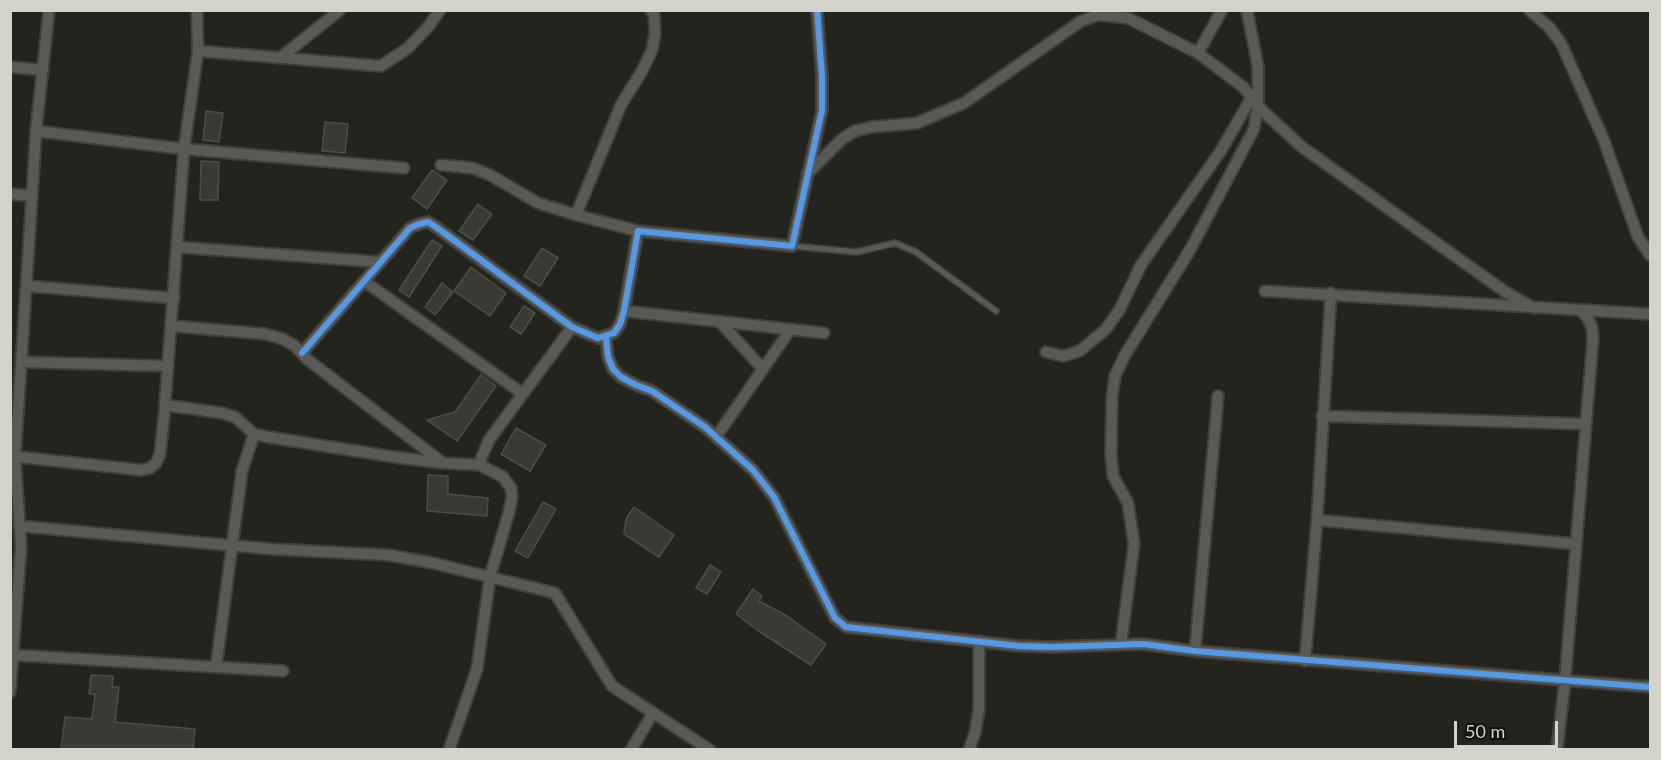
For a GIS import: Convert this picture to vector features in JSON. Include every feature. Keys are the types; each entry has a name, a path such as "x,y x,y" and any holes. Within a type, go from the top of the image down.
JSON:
{"street":[{"path":"10,692 15,555 19,526 13,456 21,362 16,346 26,286 36,131 49,10"},
{"path":"13,456 132,469 150,468 156,463 160,454 184,149 198,51 197,10"},
{"path":"280,57 340,10"},
{"path":"198,51 381,66 408,48 440,10"},
{"path":"576,215 621,105 652,51 655,34 654,13 651,10"},
{"path":"441,165 473,168 490,175 538,203 638,231 792,246 822,110 818,10"},
{"path":"1198,53 1222,10"},
{"path":"1121,644 1134,544 1128,503 1113,476 1112,397 1115,376 1125,355 1190,250 1244,152 1254,129 1258,67 1247,10"},
{"path":"1529,10 1549,27 1560,43 1603,138 1638,237 1650,255"},
{"path":"807,174 842,139 855,131 917,123 964,103 1081,21 1098,15 1130,14 1198,53 1243,87 1264,112 1302,147 1504,291 1534,308"},
{"path":"10,67 42,70"},
{"path":"1046,352 1062,356 1082,350 1106,329 1120,309 1141,265 1255,101"},
{"path":"36,131 184,149 404,168"},
{"path":"10,194 32,196"},
{"path":"302,353 410,228 428,222 572,327 598,338 606,337 614,333 624,311 638,231"},
{"path":"177,247 380,262"},
{"path":"364,281 523,394"},
{"path":"26,286 174,298"},
{"path":"1265,291 1330,293 1650,314"},
{"path":"1305,661 1317,520 1330,293"},
{"path":"624,311 824,333"},
{"path":"1557,750 1565,681 1593,338 1592,327 1581,311"},
{"path":"719,321 763,369"},
{"path":"171,326 265,334 283,339 295,346 443,463"},
{"path":"480,465 489,440 572,327"},
{"path":"716,436 790,330"},
{"path":"606,337 608,357 613,369 621,377 636,386 652,391 716,436 753,470 774,497 835,618 846,627 1052,647 1143,644 1305,661 1650,687"},
{"path":"21,362 168,366"},
{"path":"1195,651 1218,396"},
{"path":"165,405 222,412 236,417 254,434 361,453 480,465 503,477 511,488 509,512 490,577 477,669 449,750"},
{"path":"1322,416 1586,424"},
{"path":"216,667 242,471 254,434"},
{"path":"1317,520 1576,544"},
{"path":"19,526 271,549 388,555 433,563 555,593 612,687 710,750"},
{"path":"969,750 975,733 979,709 980,641"},
{"path":"13,655 283,671"},
{"path":"631,750 653,713"}],"lane":[{"path":"792,246 857,252 895,243 916,252 996,311"}],"building":[{"path":"206,111 223,113 219,142 203,140"},
{"path":"325,122 348,124 345,153 322,151"},
{"path":"201,161 219,162 218,200 200,200"},
{"path":"432,170 447,180 427,209 412,198"},
{"path":"478,204 492,214 473,240 459,231"},
{"path":"432,240 442,246 409,297 399,290"},
{"path":"542,248 558,258 540,286 524,276"},
{"path":"471,267 506,293 490,316 454,291"},
{"path":"442,283 453,292 435,315 425,307"},
{"path":"524,306 535,313 521,334 510,327"},
{"path":"481,375 496,386 457,441 427,420 455,412"},
{"path":"516,428 546,445 530,471 501,454"},
{"path":"428,475 448,476 448,494 488,498 487,516 427,511"},
{"path":"543,502 556,509 528,558 515,551"},
{"path":"634,507 674,535 659,557 624,534 626,519"},
{"path":"710,565 721,572 707,594 696,588"},
{"path":"753,589 762,596 759,601 787,616 826,644 811,665 736,614"},
{"path":"91,675 113,676 112,687 119,687 115,722 195,729 193,750 61,750 65,717 92,719 95,694 89,694"}],"cycle path":[{"path":"302,353 410,228 428,222 572,327 598,338 614,333 620,324 638,231 792,246 822,110 817,10"},
{"path":"606,337 608,357 613,369 621,377 652,391 705,427 753,470 774,497 835,618 846,627 1019,646 1143,644 1195,651 1650,687"}]}
